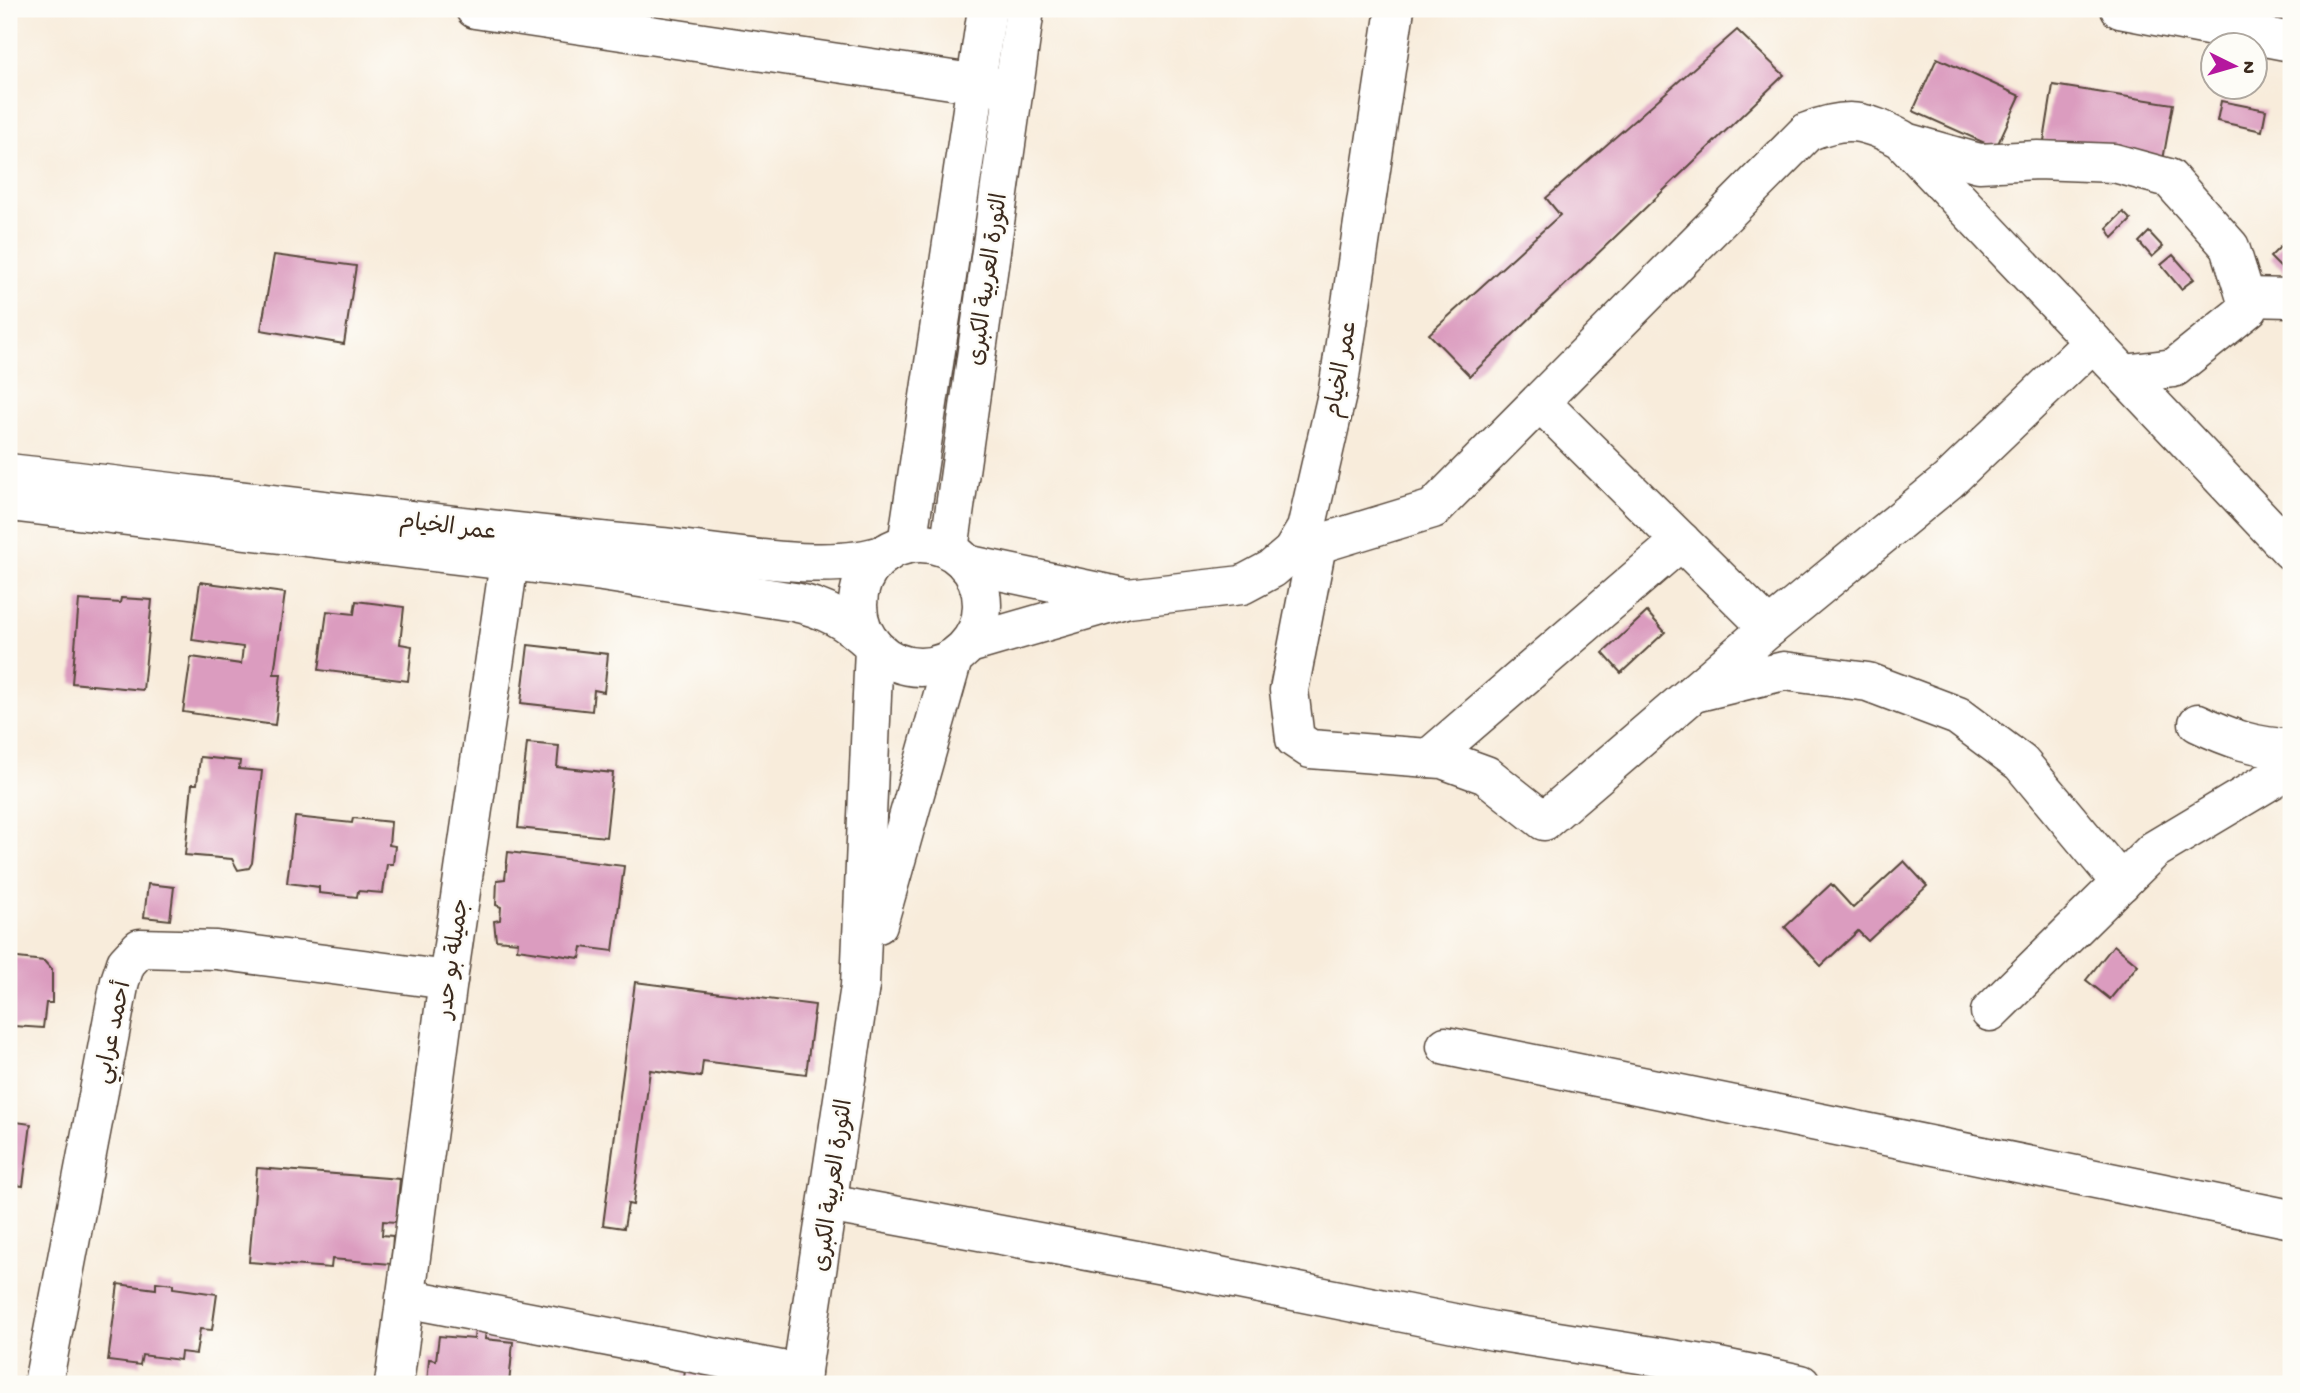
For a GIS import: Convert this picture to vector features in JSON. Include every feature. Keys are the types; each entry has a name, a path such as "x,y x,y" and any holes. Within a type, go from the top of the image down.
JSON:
{"street":[{"path":"475,9 994,85"},
{"name":"الثورة العربية الكبرى","path":"958,557 994,85 987,9"},
{"name":"الثورة العربية الكبرى","path":"897,548 994,85 1025,9"},
{"name":"عمر الخيام","path":"961,651 1128,598 1242,585 1304,548 1338,390 1395,9"},
{"path":"2120,9 2291,42"},
{"path":"2093,342 1948,481 1769,628 1544,821 1486,775 1442,759 1310,749 1295,739 1289,690 1304,548 1433,509 1807,132 1836,120 1870,123 1904,142 1979,163 2038,160 2114,163 2169,178 2230,247 2249,308 2174,368 2124,374"},
{"path":"1904,142 2291,551"},
{"path":"2246,298 2291,298"},
{"path":"1540,402 1769,628"},
{"name":"عمر الخيام","path":"9,473 512,547 602,572 807,605 850,624 872,645"},
{"name":"عمر الخيام","path":"9,502 512,547 811,561 873,559 897,548"},
{"path":"1429,758 1681,541"},
{"path":"929,543 958,557 978,582 982,603 979,625 961,651 933,667 911,667 890,660 872,645 862,629 858,607 861,586 871,567 897,548 929,543"},
{"name":"جميلة بو حدر","path":"394,1384 448,980 512,547"},
{"name":"عمر الخيام","path":"958,557 1128,598"},
{"name":"الثورة العربية الكبرى","path":"801,1379 860,986 872,645"},
{"name":"الثورة العربية الكبرى","path":"860,986 961,651"},
{"path":"1692,693 1784,671 1868,682 1958,716 2021,763 2121,883"},
{"path":"2199,723 2231,739 2291,748"},
{"path":"1990,1012 2154,850 2291,768"},
{"name":"أحمد عرابي","path":"43,1384 120,981 126,963 140,948 216,950 448,980"},
{"path":"1446,1046 2291,1219"},
{"path":"828,1203 1174,1267 1494,1331 1710,1365 1801,1384"},
{"path":"405,1298 801,1379"}],"building":[{"path":"1737,30 1784,75 1470,376 1429,334 1560,215 1546,198"},
{"path":"1937,58 2020,96 1996,148 1913,111"},
{"path":"2053,85 2173,104 2163,160 2044,141"},
{"path":"2221,102 2266,110 2262,131 2217,121"},
{"path":"2123,212 2131,220 2113,238 2107,228"},
{"path":"2149,232 2163,247 2152,257 2139,242"},
{"path":"2291,236 2291,278 2270,257"},
{"path":"274,255 356,266 344,344 261,330"},
{"path":"2173,255 2194,279 2181,289 2161,265"},
{"path":"200,582 285,593 274,674 281,674 275,725 183,712 191,657 241,664 243,647 192,640"},
{"path":"121,598 152,600 143,690 72,683 79,600 120,603"},
{"path":"356,601 404,607 400,644 412,646 408,681 319,670 327,611 354,614"},
{"path":"1647,612 1665,632 1621,673 1603,653"},
{"path":"528,645 608,654 604,692 594,690 592,711 521,703"},
{"path":"527,743 559,746 557,767 613,773 606,837 518,828"},
{"path":"200,757 240,761 239,769 262,771 252,863 249,868 238,870 232,859 185,855 192,784 197,784"},
{"path":"295,817 352,823 353,818 391,822 389,845 395,846 393,864 387,864 383,893 358,891 357,897 319,893 319,887 287,883"},
{"path":"508,852 624,866 613,951 582,947 580,958 517,949 518,942 496,940 494,921 500,920 501,907 496,905 497,880 505,879"},
{"path":"1904,861 1927,886 1868,941 1858,931 1821,966 1785,927 1831,884 1853,908"},
{"path":"148,884 174,887 170,920 144,917"},
{"path":"2114,945 2138,965 2110,999 2086,980"},
{"path":"9,957 44,961 52,970 52,1003 46,1003 43,1028 14,1026 13,1030 9,1029"},
{"path":"635,982 815,1005 806,1074 703,1061 701,1077 650,1070 633,1205 628,1204 624,1228 603,1225"},
{"path":"9,1121 31,1124 23,1186 9,1184"},
{"path":"257,1168 400,1179 396,1222 383,1221 382,1235 393,1236 391,1264 332,1259 331,1268 249,1262"},
{"path":"156,1282 173,1284 173,1288 217,1294 212,1330 200,1329 196,1354 181,1352 180,1360 142,1355 140,1365 108,1361 118,1284 156,1289"},
{"path":"475,1327 486,1328 485,1339 513,1342 509,1384 427,1384 429,1359 436,1360 439,1336 474,1339"},
{"path":"685,1371 752,1381 752,1384 683,1384"}]}
